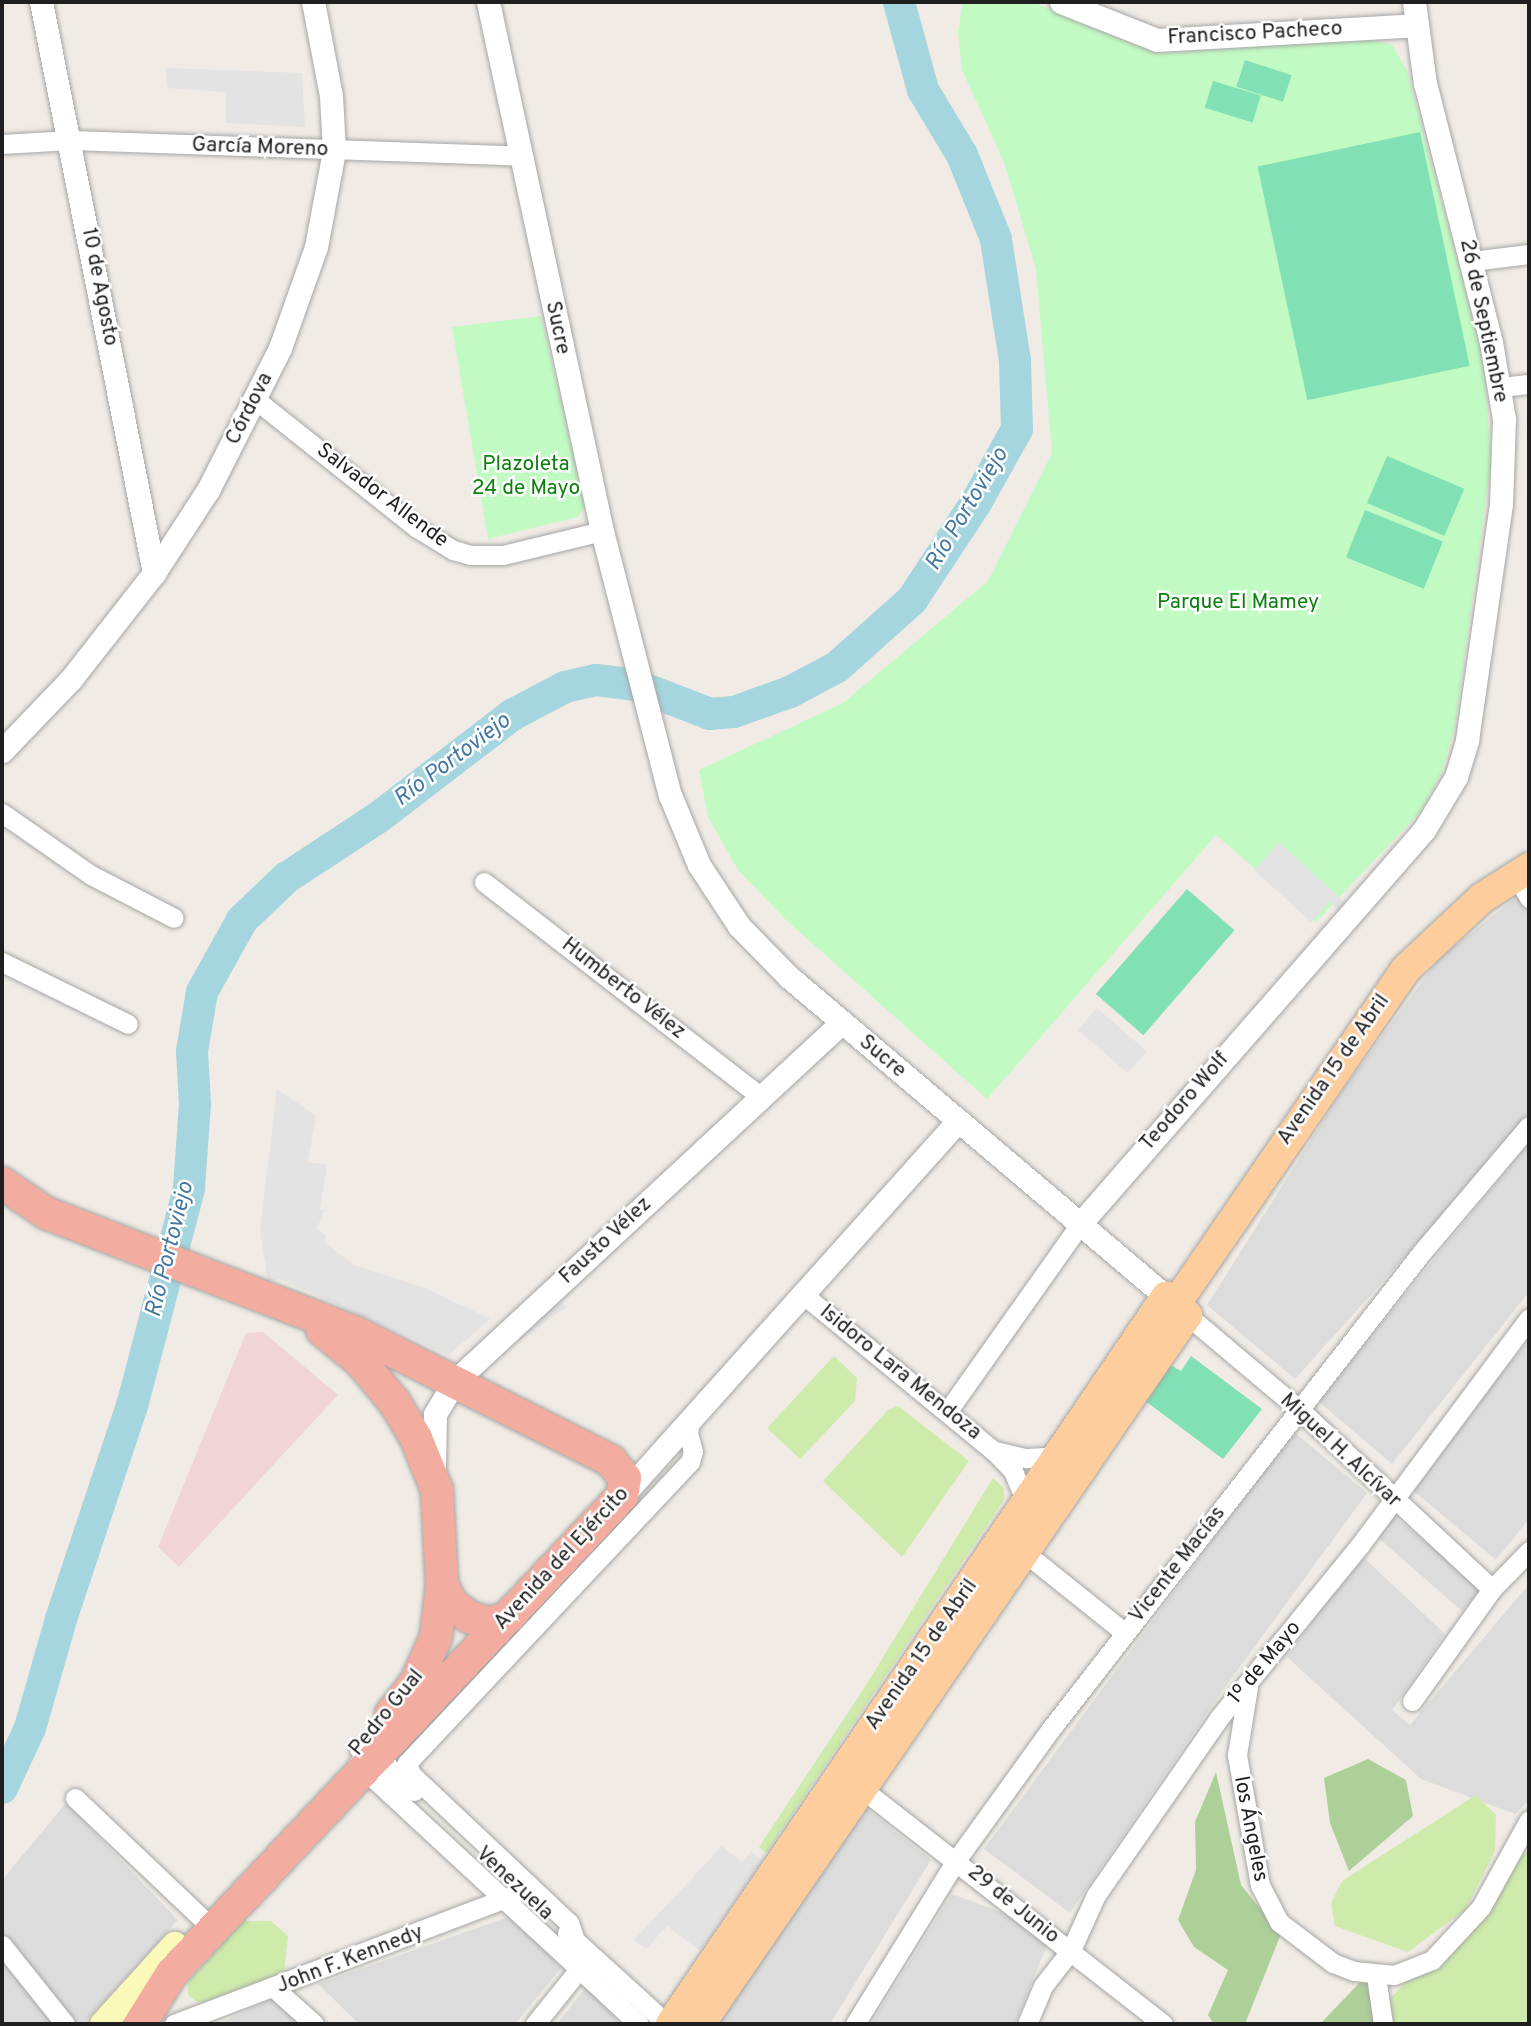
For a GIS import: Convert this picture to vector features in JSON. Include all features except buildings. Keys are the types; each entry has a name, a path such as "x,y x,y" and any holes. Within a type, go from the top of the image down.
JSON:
{"highway":[{"path":"2,1183 59,1219 274,1300 455,1381 611,1461 623,1472 622,1496"},
{"name":"Pedro Gual","path":"159,1990 160,1971 175,1945 207,1923 363,1757 427,1664 436,1637 442,1585 437,1490 416,1438 378,1380 342,1346 274,1300"},
{"name":"Avenida del Ejército","path":"363,1757 508,1618 622,1496"},
{"path":"442,1585 453,1604 469,1617 489,1623 508,1618"},
{"path":"140,2024 159,1990 207,1923"}],"main road":[{"name":"Avenida 15 de Abril","path":"669,2024 1058,1457 1176,1306 1405,970 1482,898 1525,881"},
{"name":"Avenida 15 de Abril","path":"700,2024 1103,1440 1176,1306"},
{"path":"103,2024 175,1945"},
{"path":"128,2024 159,1990"}],"street":[{"name":"10 de Agosto","path":"41,2 71,140 154,573"},
{"name":"Córdova","path":"2,751 79,670 154,573 208,489 256,400 316,247 334,151 331,96 313,2"},
{"name":"Sucre","path":"488,2 519,156 602,531 662,767 687,842 724,906 770,959 841,1023 1176,1306"},
{"name":"Francisco Pacheco","path":"1061,2 1157,40 1415,25"},
{"name":"26 de Septiembre","path":"1413,2 1425,84 1472,261 1500,387 1504,460 1485,639 1467,740 1441,805"},
{"name":"García Moreno","path":"2,144 71,140 519,156"},
{"path":"1472,261 1529,254"},
{"path":"1500,387 1529,384"},
{"name":"Salvador Allende","path":"256,400 417,528 453,550 470,555 503,555 602,531"},
{"name":"Teodoro Wolf","path":"947,1412 1080,1224 1441,805"},
{"path":"2,813 92,875 174,918"},
{"name":"Humberto Vélez","path":"484,882 761,1097"},
{"path":"2,962 128,1024"},
{"name":"Fausto Vélez","path":"437,1490 433,1424 439,1405 455,1381 841,1023"},
{"name":"Avenida del Ejército","path":"622,1496 805,1296 958,1121"},
{"name":"Vicente Macías","path":"855,2024 957,1859 1125,1633 1422,1252 1529,1126"},
{"name":"Isidoro Lara Mendoza","path":"805,1296 994,1451 1013,1471 1028,1501"},
{"name":"Miguel H. Alcívar","path":"1176,1306 1300,1410 1492,1589"},
{"name":"1º de Mayo","path":"1027,2024 1044,1986 1070,1950 1096,1895 1249,1682 1394,1498 1529,1318"},
{"path":"575,1940 569,1923 411,1774 407,1763 690,1462 694,1451 688,1433 690,1420"},
{"name":"Isidoro Lara Mendoza","path":"994,1451 1026,1458 1058,1457 1103,1440"},
{"path":"1028,1501 1024,1552 1125,1633"},
{"path":"1412,1701 1492,1589 1529,1551"},
{"name":"los Ángeles","path":"1249,1682 1239,1726 1239,1783 1254,1863 1268,1905 1279,1922 1314,1952 1354,1971 1376,1976 1410,1971 1448,1944 1481,1907 1529,1821"},
{"name":"Venezuela","path":"363,1757 585,1962 669,2024"},
{"name":"29 de Junio","path":"861,1788 957,1859 1163,2024"},
{"path":"75,1798 207,1923"},
{"name":"Venezuela","path":"510,1893 575,1940 585,1962 639,2024"},
{"name":"John F. Kennedy","path":"174,2024 274,1988 510,1893"},
{"path":"2,1945 65,2024"},
{"path":"535,2024 585,1962"},
{"path":"1376,1976 1383,2024"},
{"path":"274,1988 314,2024"}],"shaded area":[{"path":"165,68 302,73 305,127 226,123 226,92 168,88"},
{"path":"1279,842 1352,909 1345,917 1329,902 1311,922 1254,870"},
{"path":"1520,894 1529,911 1529,1119 1295,1379 1207,1305 1342,1091 1438,960"},
{"path":"1097,1008 1147,1051 1128,1073 1078,1030"},
{"path":"277,1089 316,1116 308,1162 327,1165 320,1209 324,1210 317,1229 326,1235 324,1242 354,1265 425,1288 490,1319 449,1355 280,1279 268,1281 260,1231"},
{"path":"1529,1143 1529,1292 1392,1464 1318,1401"},
{"path":"559,1298 566,1308 502,1353 495,1343"},
{"path":"263,1332 338,1395 179,1567 158,1547 246,1333"},
{"path":"1529,1340 1529,1519 1496,1560 1409,1487"},
{"path":"1293,1431 1367,1493 1223,1690 1070,1913 984,1849"},
{"path":"1391,1514 1483,1587 1462,1611 1375,1535"},
{"path":"1360,1554 1445,1634 1392,1710 1410,1725 1529,1584 1529,1800 1515,1814 1421,1779 1287,1657"},
{"path":"66,1803 178,1920 83,2024 2,2024 2,1880"},
{"path":"859,1803 931,1860 830,2024 709,2024"},
{"path":"722,1846 742,1862 751,1851 762,1861 700,1951 667,1926 646,1949 634,1940"},
{"path":"952,1894 1009,1915 1047,1945 1015,2024 871,2024"},
{"path":"508,1917 562,1967 515,2024 359,2024 318,1984"},
{"path":"586,1987 621,2024 557,2024"},
{"path":"272,1998 300,2024 219,2024"}],"green space":[{"name":"Parque El Mamey","path":"963,2 1033,2 1116,38 1172,52 1370,39 1392,45 1407,70 1484,364 1491,463 1455,726 1441,775 1420,812 1316,922 1216,835 987,1099 785,919 738,870 708,817 699,770 843,703 988,581 1052,453 1036,269 1004,162 962,70 958,31"},
{"path":"1245,60 1292,75 1283,102 1236,87"},
{"path":"1213,81 1261,96 1253,122 1205,108"},
{"path":"1420,132 1470,366 1307,400 1258,167"},
{"name":"Plazoleta 24 de Mayo","path":"541,316 585,506 578,517 488,539 452,327"},
{"path":"1387,456 1464,489 1444,536 1367,503"},
{"path":"1365,510 1443,541 1424,589 1346,557"},
{"path":"1187,889 1235,930 1143,1035 1096,994"},
{"path":"834,1356 857,1378 855,1401 800,1459 767,1428"},
{"path":"1191,1356 1262,1409 1223,1459 1144,1400 1169,1364 1181,1371"},
{"path":"898,1406 969,1461 902,1557 823,1481 888,1410"},
{"path":"993,1478 1004,1488 1004,1500 766,1853 759,1847 863,1690"},
{"path":"1368,1759 1406,1780 1413,1816 1349,1871 1330,1823 1324,1778"},
{"path":"1216,1772 1241,1885 1281,1934 1245,2024 1214,2024 1208,2015 1228,1970 1194,1947 1178,1920 1196,1870 1195,1822"},
{"path":"1476,1795 1496,1815 1495,1851 1466,1909 1408,1952 1335,1926 1331,1903 1342,1881"},
{"path":"1529,1849 1529,2024 1393,2024 1389,2000"},
{"path":"242,1921 271,1921 288,1936 284,1973 204,2002 196,2001 188,1995 188,1982"},
{"path":"1366,1976 1383,2024 1320,2024"}],"waterway":[{"name":"Río Portoviejo","path":"2,1788 30,1728 61,1619 132,1406 189,1188 195,1105 192,1051 202,992 242,920 286,878 379,817 512,715 565,687 596,680 635,685 710,714 734,712 790,692 837,667 912,600 977,501 1017,429 1015,361 996,239 962,155 923,90 899,2"}]}
